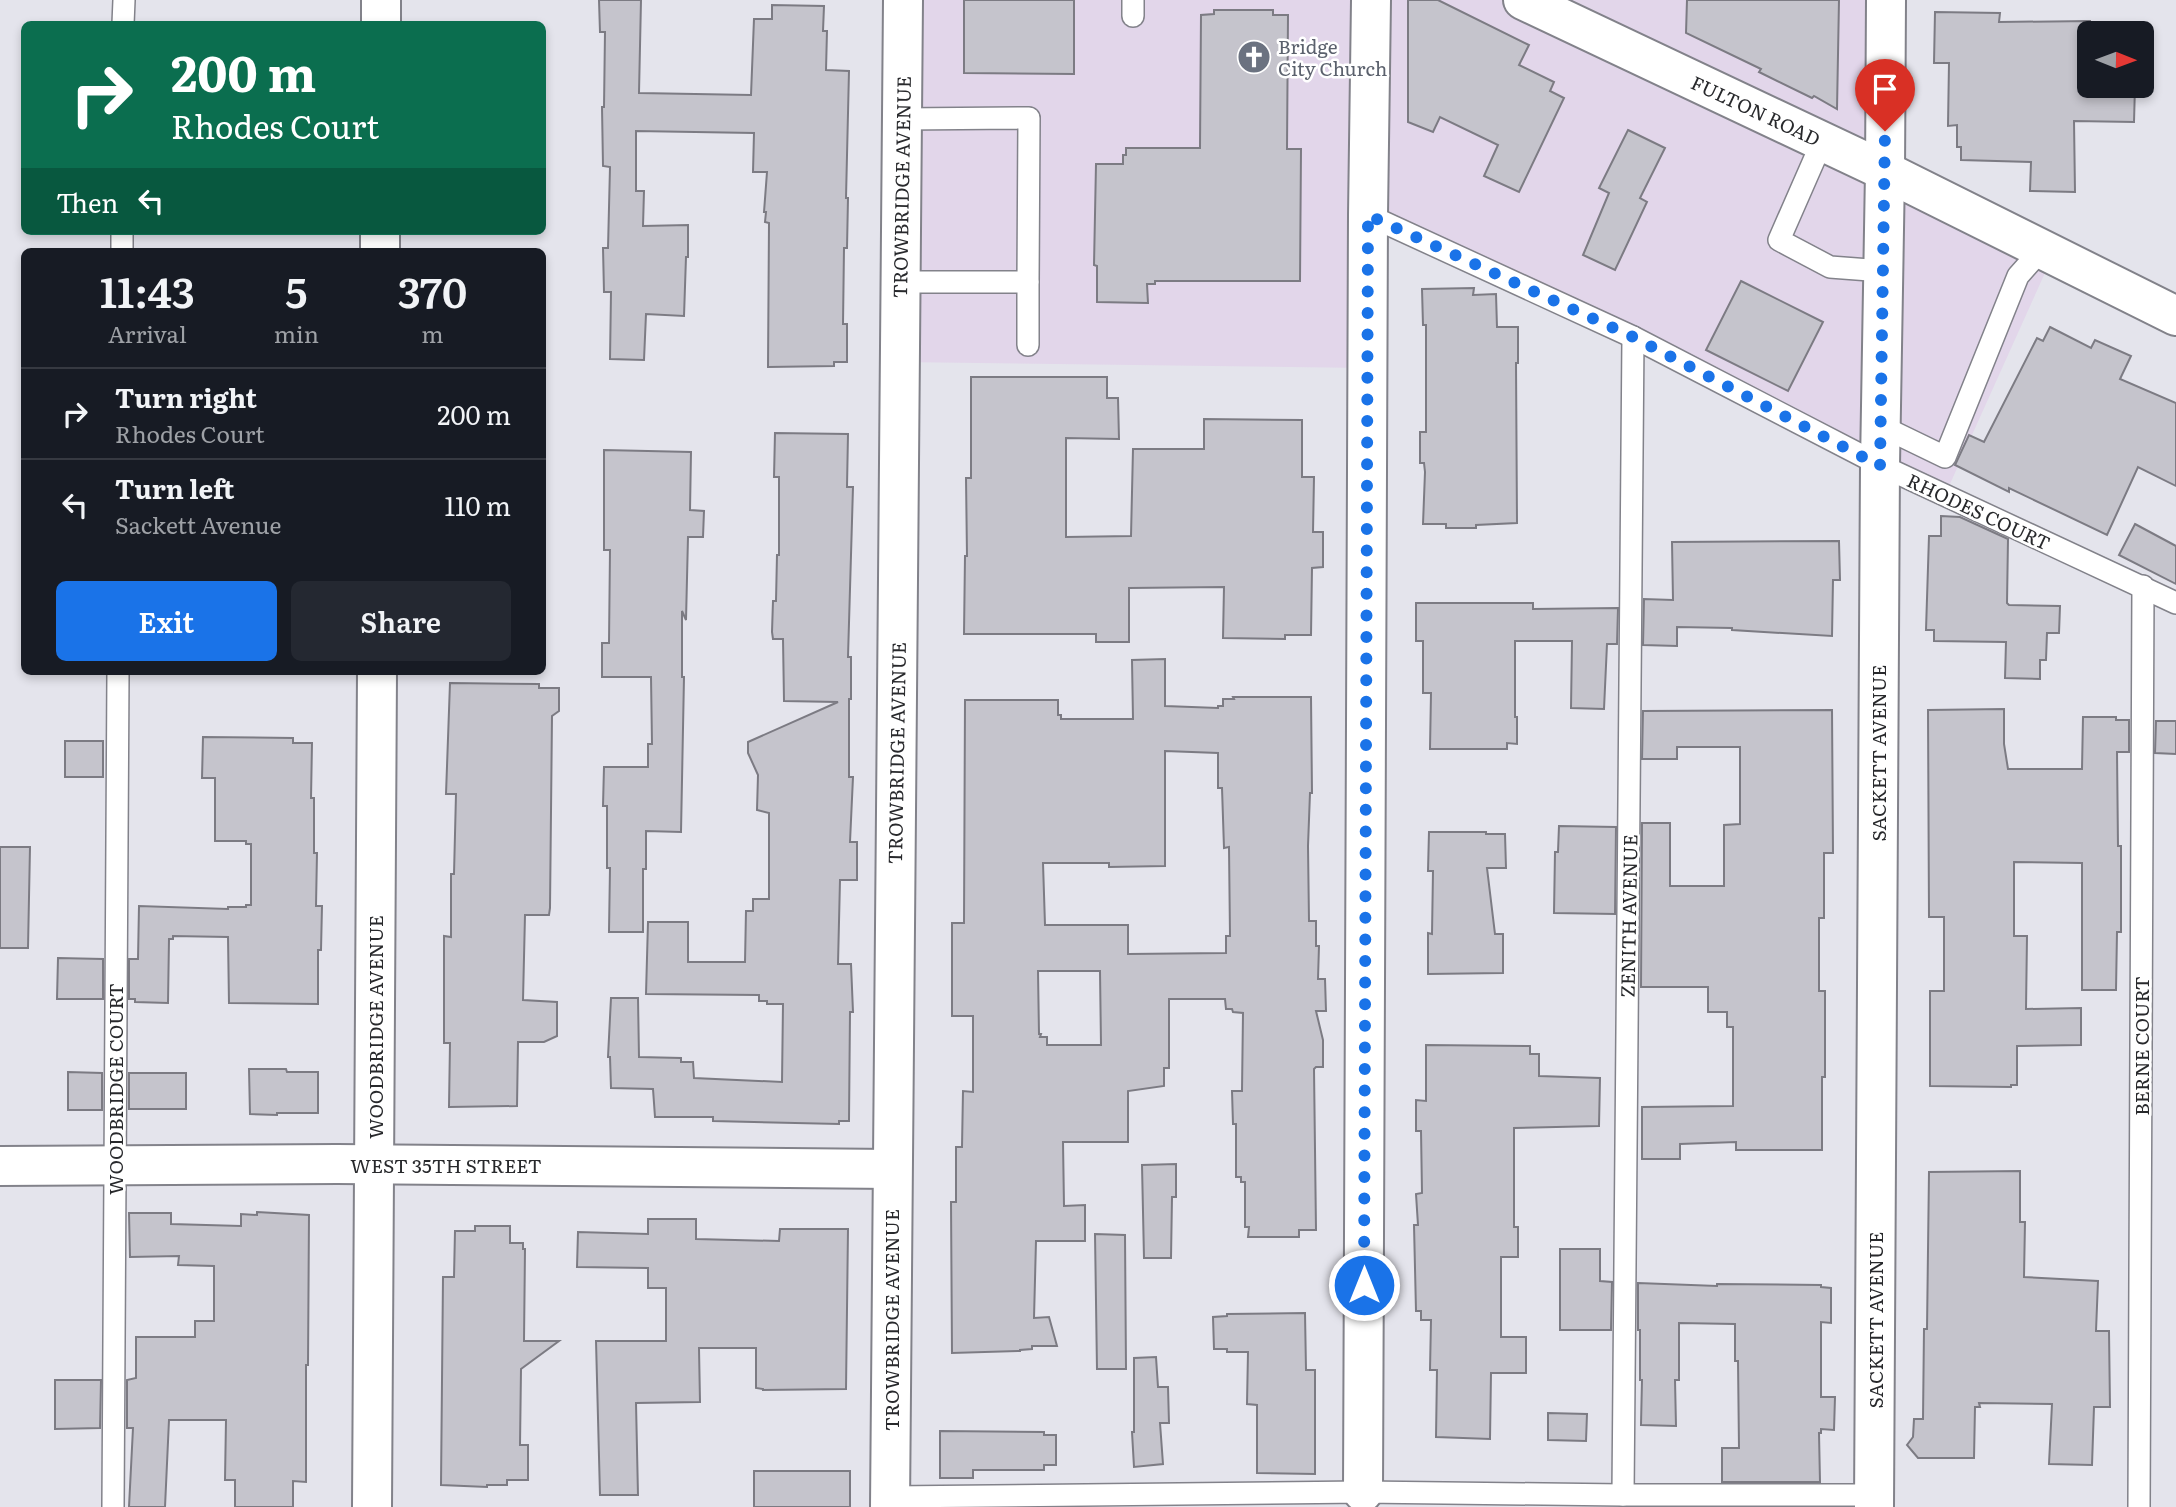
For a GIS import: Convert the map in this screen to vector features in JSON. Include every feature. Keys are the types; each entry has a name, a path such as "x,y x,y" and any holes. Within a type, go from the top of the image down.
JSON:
{"street":[{"path":"381,0 381,21"},
{"name":"TROWBRIDGE AVENUE","path":"890,1502 903,0"},
{"path":"1363,1492 1371,0"},
{"name":"FULTON ROAD","path":"1523,0 1885,171 2176,316"},
{"name":"SACKETT AVENUE","path":"1874,1501 1880,466 1886,0"},
{"name":"WOODBRIDGE AVENUE","path":"372,1507 377,675"},
{"name":"WEST 35TH STREET","path":"0,1166 375,1164 892,1169"}],"lane":[{"path":"123,21 124,0"},
{"path":"902,119 1028,118 1028,345"},
{"path":"1822,142 1779,240 1830,267 1884,271"},
{"name":"RHODES COURT","path":"1368,215 1633,337 1880,466 2176,603"},
{"path":"1881,426 1945,457 2018,276 2042,249"},
{"path":"900,282 1028,282"},
{"name":"ZENITH AVENUE","path":"1623,1495 1633,337"},
{"name":"BERNE COURT","path":"2139,1507 2143,586"},
{"name":"WOODBRIDGE COURT","path":"113,1507 118,675"},
{"path":"890,1502 1363,1492 1874,1501"}],"shaded area":[{"path":"903,0 1886,0 1885,171 2053,255 1945,495 1368,215 1367,368 899,362"}],"building":[{"path":"599,0 641,0 639,93 751,95 754,19 772,19 772,5 824,6 823,31 827,31 826,70 849,71 847,248 844,248 843,324 847,324 847,362 834,362 834,366 768,367 769,223 765,222 764,212 767,172 753,172 754,133 636,131 636,191 644,191 643,226 688,225 684,316 646,314 644,360 610,359 611,292 604,292 603,248 608,248 610,167 603,166 605,32 600,32"},
{"path":"964,0 1074,0 1074,74 964,73"},
{"path":"1408,0 1438,0 1529,45 1519,65 1554,82 1550,91 1564,98 1519,192 1484,176 1498,145 1440,117 1433,132 1408,122"},
{"path":"1687,0 1839,0 1837,109 1686,33"},
{"path":"1214,10 1273,10 1273,15 1288,15 1287,149 1301,149 1300,281 1155,281 1155,284 1147,284 1148,303 1097,302 1097,266 1094,265 1096,164 1123,164 1126,148 1200,148 1201,15 1214,14"},
{"path":"1935,12 2000,13 1999,22 2077,21 2077,98 2135,98 2134,122 2074,121 2075,192 2030,191 2031,162 1961,160 1961,147 1957,147 1957,125 1948,126 1949,63 1934,63"},
{"path":"1628,130 1665,148 1640,198 1647,202 1615,270 1583,255 1609,193 1599,188"},
{"path":"1741,281 1823,322 1788,391 1706,350"},
{"path":"1474,288 1473,295 1496,294 1497,327 1518,327 1517,523 1476,525 1476,528 1446,528 1446,524 1423,524 1425,472 1424,463 1420,463 1420,432 1426,432 1426,325 1423,325 1422,289"},
{"path":"2050,327 2091,348 2095,340 2131,356 2120,379 2176,403 2176,486 2138,467 2107,535 1955,465 1969,435 1984,442 2037,338 2043,341"},
{"path":"971,377 1107,377 1107,398 1118,398 1119,439 1066,438 1066,537 1131,536 1133,449 1204,449 1204,419 1302,420 1302,477 1314,477 1313,532 1323,532 1323,567 1312,568 1311,635 1285,635 1285,639 1223,638 1224,587 1129,588 1129,642 1096,642 1096,634 964,634 966,478 971,478"},
{"path":"775,433 848,434 847,487 853,487 848,657 851,657 849,777 853,777 850,842 857,842 857,880 840,880 838,964 851,964 853,1012 850,1012 849,1121 839,1121 839,1124 713,1121 713,1117 655,1117 653,1089 611,1088 608,1057 611,998 638,998 639,1057 681,1058 681,1062 693,1062 694,1078 782,1082 783,1004 759,1001 759,995 646,994 648,922 688,922 688,962 745,962 746,911 753,911 753,899 769,899 769,813 757,810 758,775 748,753 748,742 838,702 784,701 783,639 773,639 772,632 779,555 779,477 774,477"},
{"path":"604,450 691,452 690,510 704,511 703,537 688,537 686,620 682,611 684,677 681,832 646,831 643,932 609,932 610,868 607,868 607,806 603,806 604,767 648,767 648,744 652,744 651,677 602,677 602,643 609,643 610,550 604,550"},
{"path":"1941,516 1960,517 2008,539 2009,605 2060,606 2059,633 2047,633 2046,660 2040,660 2040,679 2005,678 2006,642 1934,641 1934,630 1926,630 1929,536 1941,536"},
{"path":"2135,524 2176,546 2176,584 2119,555"},
{"path":"1839,541 1840,580 1833,580 1832,636 1732,628 1677,627 1677,646 1643,645 1644,599 1673,600 1672,542"},
{"path":"1416,603 1533,603 1533,609 1618,608 1617,644 1607,644 1604,709 1571,708 1572,641 1515,641 1517,744 1507,743 1507,749 1430,749 1431,693 1423,693 1423,641 1416,641"},
{"path":"1165,659 1165,706 1218,708 1223,706 1223,699 1234,699 1233,697 1311,697 1309,921 1316,921 1316,946 1319,946 1318,979 1325,979 1326,1011 1316,1011 1323,1040 1323,1067 1314,1069 1316,1230 1299,1230 1299,1237 1248,1237 1249,1227 1245,1227 1245,1182 1241,1182 1241,1177 1236,1177 1236,1124 1233,1124 1232,1091 1242,1091 1243,1013 1226,1009 1225,999 1169,999 1169,1068 1164,1068 1164,1086 1128,1091 1128,1142 1063,1142 1064,1206 1085,1205 1085,1241 1036,1241 1034,1318 1049,1317 1057,1346 1032,1346 1032,1349 1020,1351 952,1353 951,1202 956,1202 956,1147 962,1147 963,1091 973,1092 973,1016 952,1016 952,923 964,923 965,700 1058,700 1058,715 1061,715 1061,719 1133,719 1132,660","holes":["1165,751 1218,753 1218,788 1222,788 1224,848 1229,847 1230,936 1226,936 1226,953 1128,954 1128,925 1045,925 1043,863 1109,863 1109,867 1165,866","1038,971 1100,971 1101,1045 1047,1045 1047,1037 1040,1037"]},
{"path":"450,683 539,684 539,688 559,688 559,711 552,716 550,908 549,915 525,915 523,1000 557,1002 557,1036 544,1042 518,1042 517,1106 449,1107 450,1043 444,1043 444,936 451,937 451,874 454,874 456,794 446,794"},
{"path":"2004,709 2004,744 2008,769 2082,769 2083,717 2116,717 2116,720 2129,720 2129,752 2117,752 2121,932 2117,932 2116,990 2082,990 2082,863 2014,862 2014,936 2027,936 2026,1009 2081,1008 2081,1045 2017,1046 2017,1085 2011,1087 1930,1086 1930,991 1944,991 1944,917 1929,917 1928,710"},
{"path":"1832,710 1833,853 1824,853 1824,918 1819,918 1819,991 1825,991 1822,1150 1736,1150 1736,1142 1680,1144 1680,1159 1642,1159 1642,1107 1733,1106 1733,1027 1727,1027 1727,1012 1708,1012 1708,987 1641,987 1642,823 1670,823 1670,886 1724,886 1724,825 1740,824 1740,747 1677,747 1677,759 1642,759 1643,711"},
{"path":"2156,721 2176,721 2176,754 2155,753"},
{"path":"203,737 293,738 293,743 312,743 311,798 314,798 314,853 317,853 316,906 322,906 321,950 318,950 318,1004 229,1003 228,937 173,936 173,939 169,939 168,1003 135,1002 135,999 129,999 129,959 138,959 139,906 228,909 251,905 251,844 246,844 246,841 215,841 215,778 202,778"},
{"path":"65,741 103,741 103,777 65,777"},
{"path":"1559,826 1616,827 1615,914 1554,913 1555,852 1558,852"},
{"path":"1429,832 1505,834 1506,868 1487,868 1495,934 1503,934 1503,973 1428,974 1433,871 1428,871"},
{"path":"0,847 30,847 28,948 0,948"},
{"path":"58,958 103,959 103,999 57,999"},
{"path":"1426,1045 1530,1046 1530,1054 1539,1054 1539,1076 1600,1078 1599,1126 1514,1128 1514,1227 1518,1227 1518,1257 1501,1257 1501,1337 1526,1337 1526,1373 1491,1373 1490,1439 1436,1437 1437,1370 1430,1370 1431,1320 1421,1320 1421,1311 1416,1311 1414,1225 1418,1225 1416,1194 1422,1193 1421,1131 1416,1131 1416,1100 1426,1101"},
{"path":"249,1069 318,1072 318,1113 250,1114"},
{"path":"68,1072 102,1073 102,1110 68,1110"},
{"path":"129,1073 186,1073 186,1109 129,1109"},
{"path":"1176,1164 1176,1197 1172,1197 1171,1258 1144,1258 1142,1165"},
{"path":"2020,1171 2020,1222 2025,1222 2024,1277 2098,1281 2096,1331 2109,1331 2110,1407 2094,1407 2092,1465 2049,1464 2052,1404 1979,1403 1980,1407 1975,1407 1974,1458 1918,1458 1907,1445 1913,1437 1914,1419 1923,1419 1929,1172"},
{"path":"257,1212 309,1215 306,1482 293,1481 293,1507 235,1507 235,1480 225,1480 226,1420 169,1420 165,1507 129,1507 133,1428 127,1428 127,1380 136,1378 136,1337 195,1337 195,1321 214,1321 214,1266 178,1265 179,1256 130,1257 129,1213 171,1213 171,1224 241,1226 241,1214 257,1215"},
{"path":"648,1219 696,1219 696,1239 779,1241 780,1229 848,1229 846,1389 763,1390 756,1388 756,1348 699,1348 700,1402 636,1403 638,1495 600,1495 596,1341 666,1341 666,1288 648,1288 648,1268 577,1267 578,1232 648,1234"},
{"path":"475,1226 510,1226 510,1243 523,1243 524,1341 559,1341 521,1369 520,1445 528,1445 528,1480 507,1480 507,1485 487,1487 441,1485 443,1277 454,1277 455,1231 475,1231"},
{"path":"1095,1234 1125,1235 1126,1369 1097,1369"},
{"path":"1560,1249 1600,1249 1600,1281 1612,1282 1611,1330 1560,1330"},
{"path":"1638,1283 1717,1286 1821,1285 1831,1288 1831,1323 1821,1322 1821,1397 1835,1397 1834,1430 1821,1429 1819,1433 1820,1482 1722,1482 1722,1448 1739,1448 1735,1324 1679,1323 1679,1380 1675,1380 1676,1426 1641,1425"},
{"path":"1305,1313 1306,1370 1315,1370 1315,1474 1257,1473 1257,1405 1247,1404 1248,1352 1214,1349 1213,1317 1227,1314"},
{"path":"1156,1357 1158,1387 1168,1387 1169,1423 1160,1423 1163,1464 1134,1467 1134,1358"},
{"path":"55,1380 101,1380 100,1428 55,1429"},
{"path":"1548,1413 1587,1414 1586,1441 1548,1440"},
{"path":"940,1431 1044,1432 1044,1435 1056,1435 1056,1465 1044,1465 1044,1470 973,1470 973,1478 940,1478"},
{"path":"754,1471 850,1471 850,1507 754,1507"}],"place":[{"name":"Bridge City Church","path":"1254,57"}],"route":[{"path":"1364,1285 1368,215 1633,337 1880,466 1885,131"}]}
